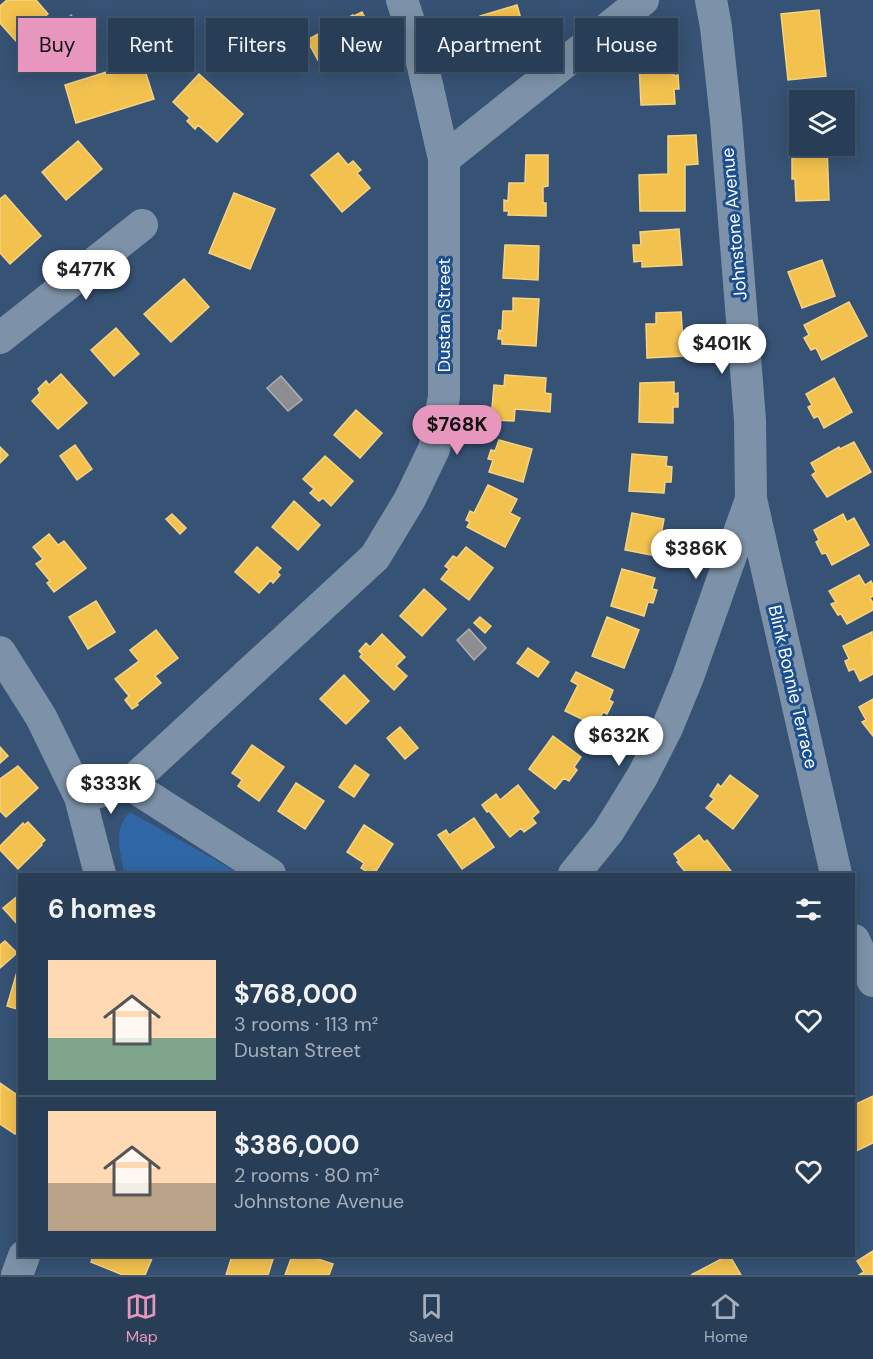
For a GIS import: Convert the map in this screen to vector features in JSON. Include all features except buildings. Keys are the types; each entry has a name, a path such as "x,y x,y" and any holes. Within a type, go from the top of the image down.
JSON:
{"street":[{"name":"Dustan Street","path":"80,797 129,784 375,557 411,499 434,449 444,397 444,159 421,58 402,0"},
{"path":"444,159 643,0"},
{"name":"Johnstone Avenue","path":"575,873 608,832 642,777 667,728 688,677 751,499 748,386 726,120 711,0"},
{"path":"0,338 142,225"},
{"name":"Blink Bonnie Terrace","path":"751,499 836,873"},
{"path":"0,652 41,717 80,797 100,873"},
{"path":"129,784 268,873"},
{"path":"855,942 873,981"}],"shaded area":[{"path":"130,812 238,873 124,873 119,833 124,819"}]}
